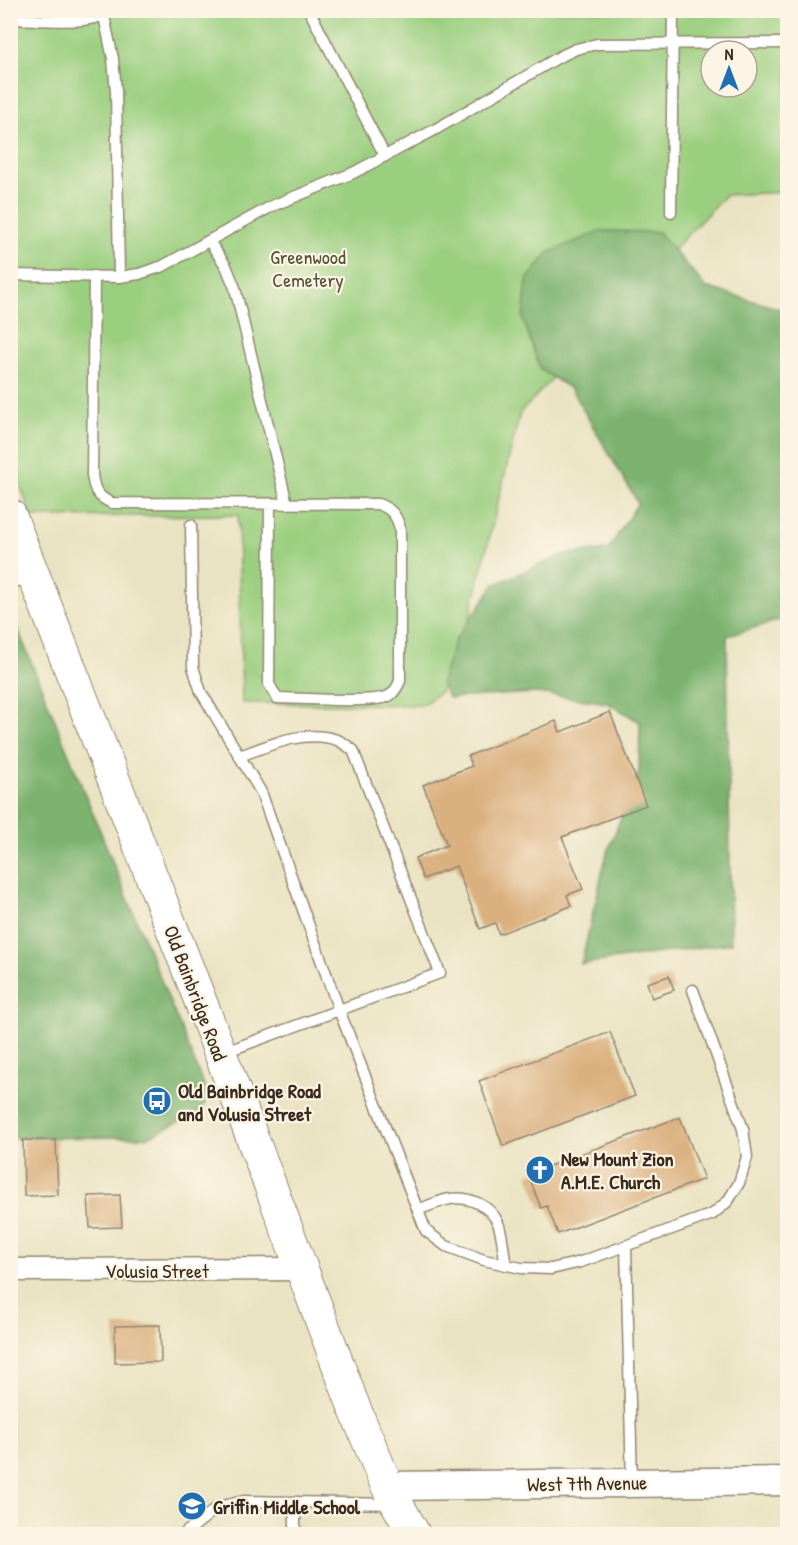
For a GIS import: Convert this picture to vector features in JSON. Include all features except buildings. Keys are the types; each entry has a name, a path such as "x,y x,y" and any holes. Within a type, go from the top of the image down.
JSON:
{"main road":[{"name":"Old Bainbridge Road","path":"10,515 23,580 219,1054 354,1407 392,1495 414,1534"}],"street":[{"name":"Volusia Street","path":"10,1270 303,1269"},
{"name":"West 7th Avenue","path":"392,1495 632,1483 788,1481"}],"lane":[{"path":"309,10 385,156"},
{"path":"671,212 673,10"},
{"path":"10,19 81,20 109,13 116,91 119,277"},
{"path":"10,275 119,277 139,274 163,266 272,206 353,173 576,49 597,44 788,43"},
{"path":"209,241 226,266 235,288 287,504"},
{"path":"94,276 92,475 96,493 103,500 112,504 270,504 378,504 394,512 400,530 400,681 391,695 375,700 277,698 273,692 269,684 270,504"},
{"path":"191,525 194,667 201,692 261,792 339,1010 426,1231 446,1246 484,1260 522,1268 551,1269 581,1262 713,1214 728,1201 739,1183 747,1158 743,1129 693,990"},
{"path":"219,1054 440,973 353,750 338,741 315,737 287,739 240,756"},
{"path":"418,1210 450,1199 464,1199 478,1203 490,1211 498,1223 506,1265"},
{"path":"626,1246 632,1483"},
{"path":"184,1534 218,1507 244,1501 295,1502 392,1495"},
{"path":"295,1502 295,1534"}],"green space":[{"name":"Greenwood Cemetery","path":"11,11 787,11 787,192 725,195 520,413 464,640 440,692 422,705 242,703 238,515 32,517 11,460"},
{"path":"600,231 658,232 706,287 787,311 787,618 727,636 731,943 581,964 606,856 639,772 640,722 608,703 537,693 448,698 441,682 455,640 495,584 565,554 608,550 638,503 571,389 540,369 523,319 527,280 548,253"},
{"path":"14,620 207,1093 203,1110 148,1137 11,1138 10,621"}],"place":[{"name":"Old Bainbridge Road and Volusia Street","path":"157,1101"},
{"name":"New Mount Zion A.M.E. Church","path":"540,1170"},
{"name":"Griffin Middle School","path":"192,1506"}]}
